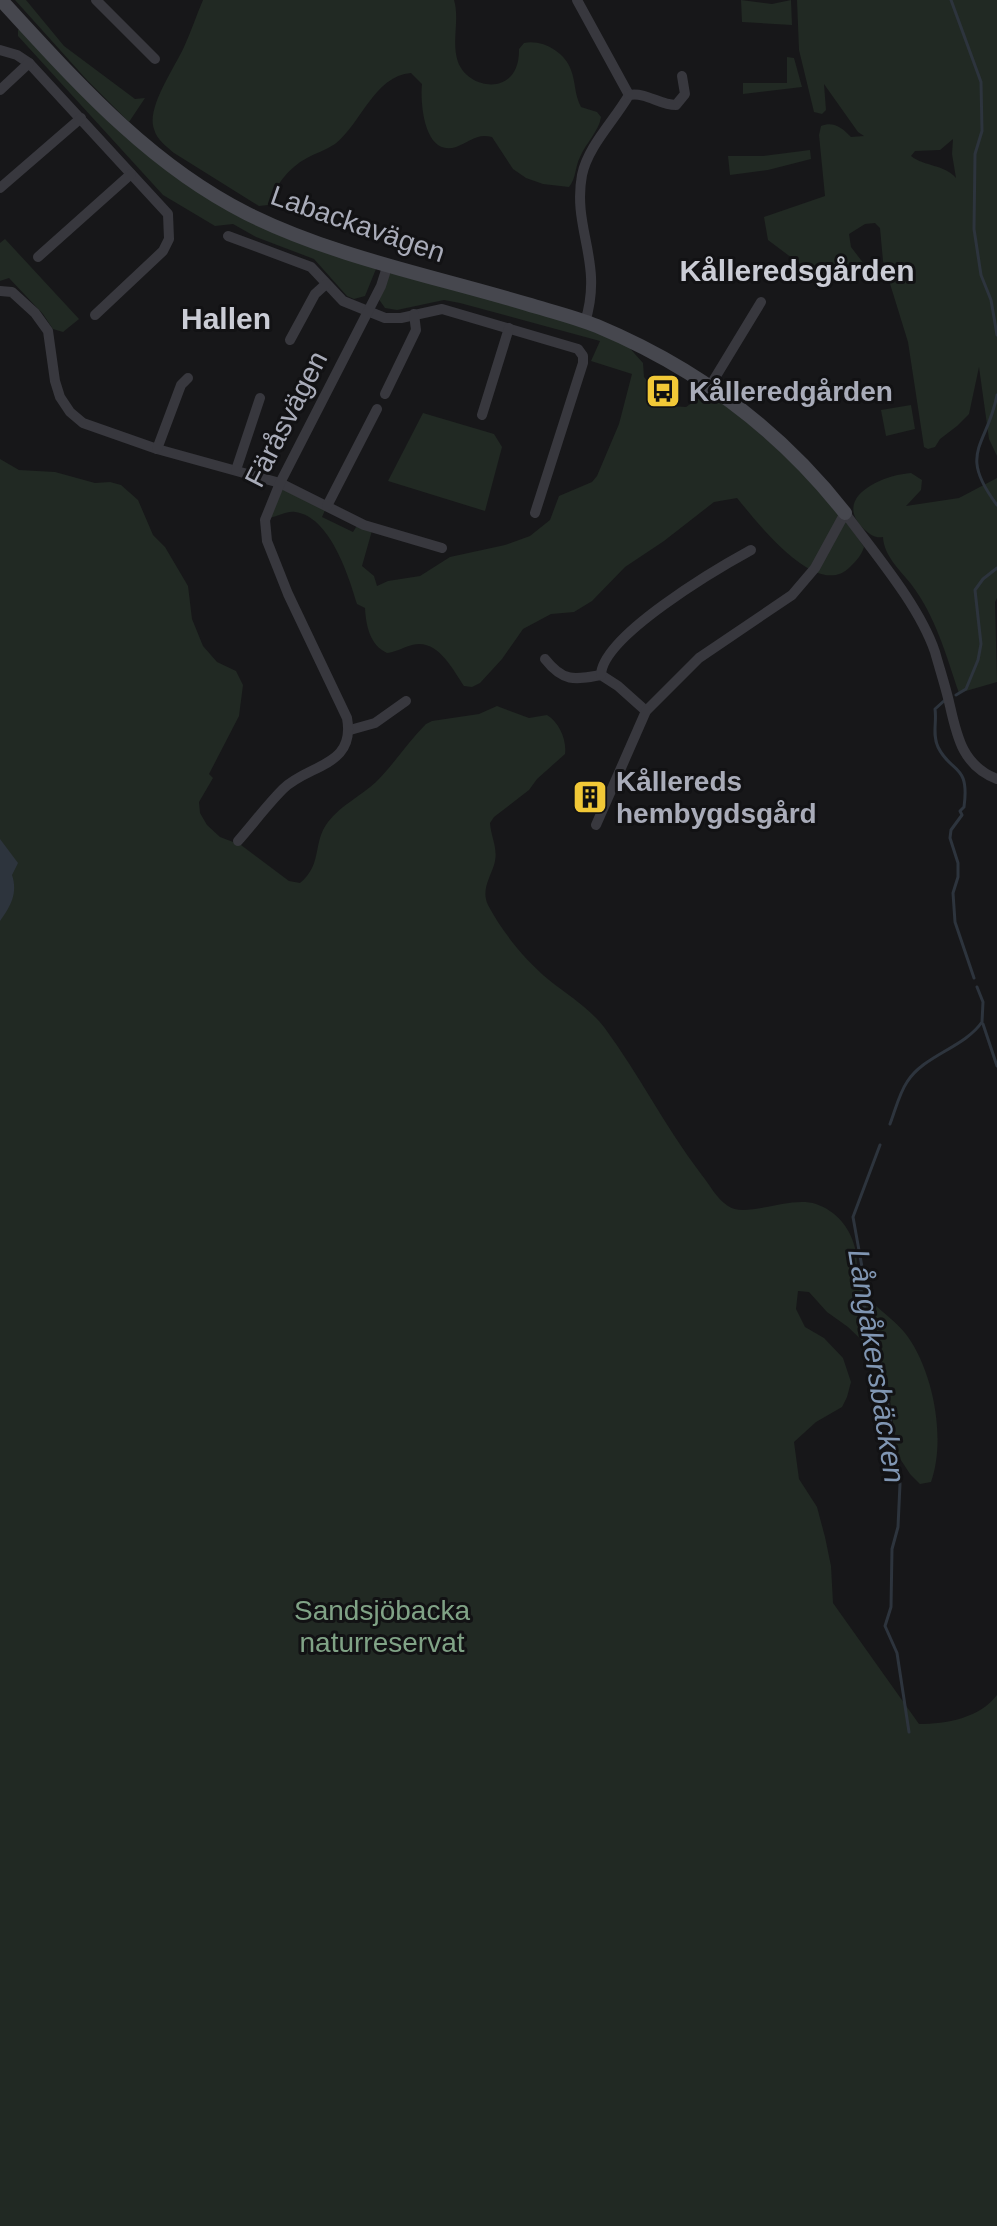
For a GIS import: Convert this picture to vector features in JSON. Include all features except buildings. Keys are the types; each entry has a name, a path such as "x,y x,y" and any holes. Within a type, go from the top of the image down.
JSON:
{"street":[{"name":"Labackavägen","path":"1,0 109,115 175,169 244,212 275,227 388,264 585,322 654,353 744,410 787,448 845,513"},
{"path":"96,0 155,59"},
{"path":"577,0 629,95"},
{"path":"0,50 29,63 168,214 169,239 163,251 95,315"},
{"path":"0,90 29,63"},
{"path":"629,95 641,95 666,105 676,105 685,94 682,76"},
{"path":"585,322 593,289 589,245 579,204 583,172 587,160 629,95"},
{"path":"0,188 81,118"},
{"path":"38,257 131,174"},
{"path":"228,236 311,267 343,301 385,318 401,318 442,309 573,347 583,356 535,513"},
{"name":"Färåsvägen","path":"350,730 343,708 288,594 267,541 265,520 280,483 381,286 388,264"},
{"path":"290,340 315,294 326,284"},
{"path":"0,291 12,292 35,313 48,331 60,397 70,412 83,423 157,449 280,483 364,525 442,548"},
{"path":"710,386 761,302"},
{"path":"385,394 416,330 414,314"},
{"path":"482,415 509,328"},
{"path":"157,449 181,385 188,378"},
{"path":"236,470 260,398"},
{"path":"327,506 377,409"},
{"path":"596,825 646,711 699,658 792,595 815,568 845,513 926,631 941,672 960,745 976,767 997,779"},
{"path":"601,675 604,662 661,606 751,550"},
{"path":"545,659 565,677 582,679 601,675 646,711"},
{"path":"238,841 285,787 338,755 345,748 350,730 375,723 406,701"}],"green space":[{"path":"15,0 26,0 64,46 135,99 145,98 129,122 87,80"},
{"path":"203,0 454,0 456,54 458,62 472,79 482,83 503,82 517,65 519,49 524,43 545,45 564,58 573,75 581,107 597,112 600,122 580,157 569,187 543,184 513,169 492,137 477,137 456,147 445,148 437,144 423,115 422,84 411,73 398,76 378,92 335,144 294,167 278,184 268,205 259,206 174,153 160,140 154,129 154,110 158,99"},
{"path":"741,0 772,4 791,0 792,25 742,22"},
{"path":"797,0 997,0 997,456 989,439 979,367 969,414 935,447 924,447 908,342 883,261 880,228 875,223 865,224 849,234 851,247 864,264 820,279 768,240 764,217 825,196 819,135 821,126 834,125 851,137 864,136 824,84 826,110 822,114 814,112 799,50","holes":["953,139 956,178 946,170 911,156 915,151 940,150"]},
{"path":"21,28 161,166 376,269 365,296 354,299 347,296 314,259 256,237 233,224 215,226 163,195 18,36"},
{"path":"787,57 794,58 802,87 743,94 743,83 787,83"},
{"path":"810,150 811,159 768,170 730,175 728,156 763,156"},
{"path":"5,239 79,319 63,332 53,329 9,278 0,281 0,243"},
{"path":"393,271 576,322 626,344 643,363 644,377 670,406 686,407 708,392 772,444 812,483 864,547 860,555 850,567 836,575 821,574 789,554 737,498 714,502 625,567 592,601 574,612 551,614 523,629 502,659 480,683 472,687 464,686 443,656 429,646 412,645 387,653 381,650 370,634 365,608 357,604 336,549 318,524 295,512 270,518 283,488 326,508 322,517 353,532 358,524 373,527 362,566 374,576 377,586 420,576 450,557 530,536 550,520 559,496 592,482 619,424 632,374 591,361 600,341 460,303 444,300 397,310 385,308 378,298"},
{"path":"911,405 915,429 886,436 881,410"},
{"path":"423,413 494,434 502,447 485,511 388,481"},
{"name":"Sandsjöbacka naturreservat","path":"0,459 19,470 55,472 95,483 121,485 138,500 153,535 165,547 188,586 192,619 203,646 217,662 236,671 243,685 239,716 209,774 213,778 199,802 200,813 220,837 241,845 289,881 300,883 307,876 328,822 376,782 426,724 479,714 497,706 529,718 547,715 551,718 563,737 565,754 490,823 495,859 485,894 488,905 531,963 604,1027 688,1156 724,1203 745,1210 794,1202 816,1204 830,1211 850,1233 862,1289 908,1337 925,1369 937,1427 935,1465 931,1482 920,1484 910,1474 897,1454 887,1376 875,1353 827,1312 809,1292 798,1291 796,1309 805,1327 824,1338 843,1358 851,1382 842,1407 816,1422 794,1442 799,1479 817,1507 831,1566 833,1603 919,1724 962,1718 981,1709 997,1695 997,2226 0,2226"},
{"path":"911,473 922,480 921,490 906,506 959,498 997,478 997,682 959,693 940,637 920,597 889,557 883,537 870,534 856,518 853,508 864,490 887,478"}],"shaded area":[{"path":"0,839 18,863 12,875 12,899 0,921"}],"waterway":[{"path":"951,0 981,82 982,131 975,154 974,229 981,275 991,300 997,335"},
{"path":"997,395 977,461 985,487 997,505"},
{"path":"956,695 966,689 981,644 975,590 997,568"},
{"path":"945,700 935,709 935,737 943,756 962,776 964,783 962,815 951,830 950,838 958,863 953,893 955,922 974,978"},
{"name":"Långåkersbäcken","path":"890,1124 902,1092 914,1073 965,1039 982,1022 983,1002 977,987"},
{"path":"983,1024 997,1066"},
{"name":"Långåkersbäcken","path":"880,1145 853,1217 862,1267 861,1296 877,1345 900,1484 898,1527 892,1549 891,1607 885,1626 897,1653 909,1732"}],"place":[{"name":"Kålleredgården","path":"663,391"},
{"name":"Kållereds hembygdsgård","path":"590,797"}],"district":[{"name":"Kålleredsgården","path":"797,270"},
{"name":"Hallen","path":"226,318"}]}
